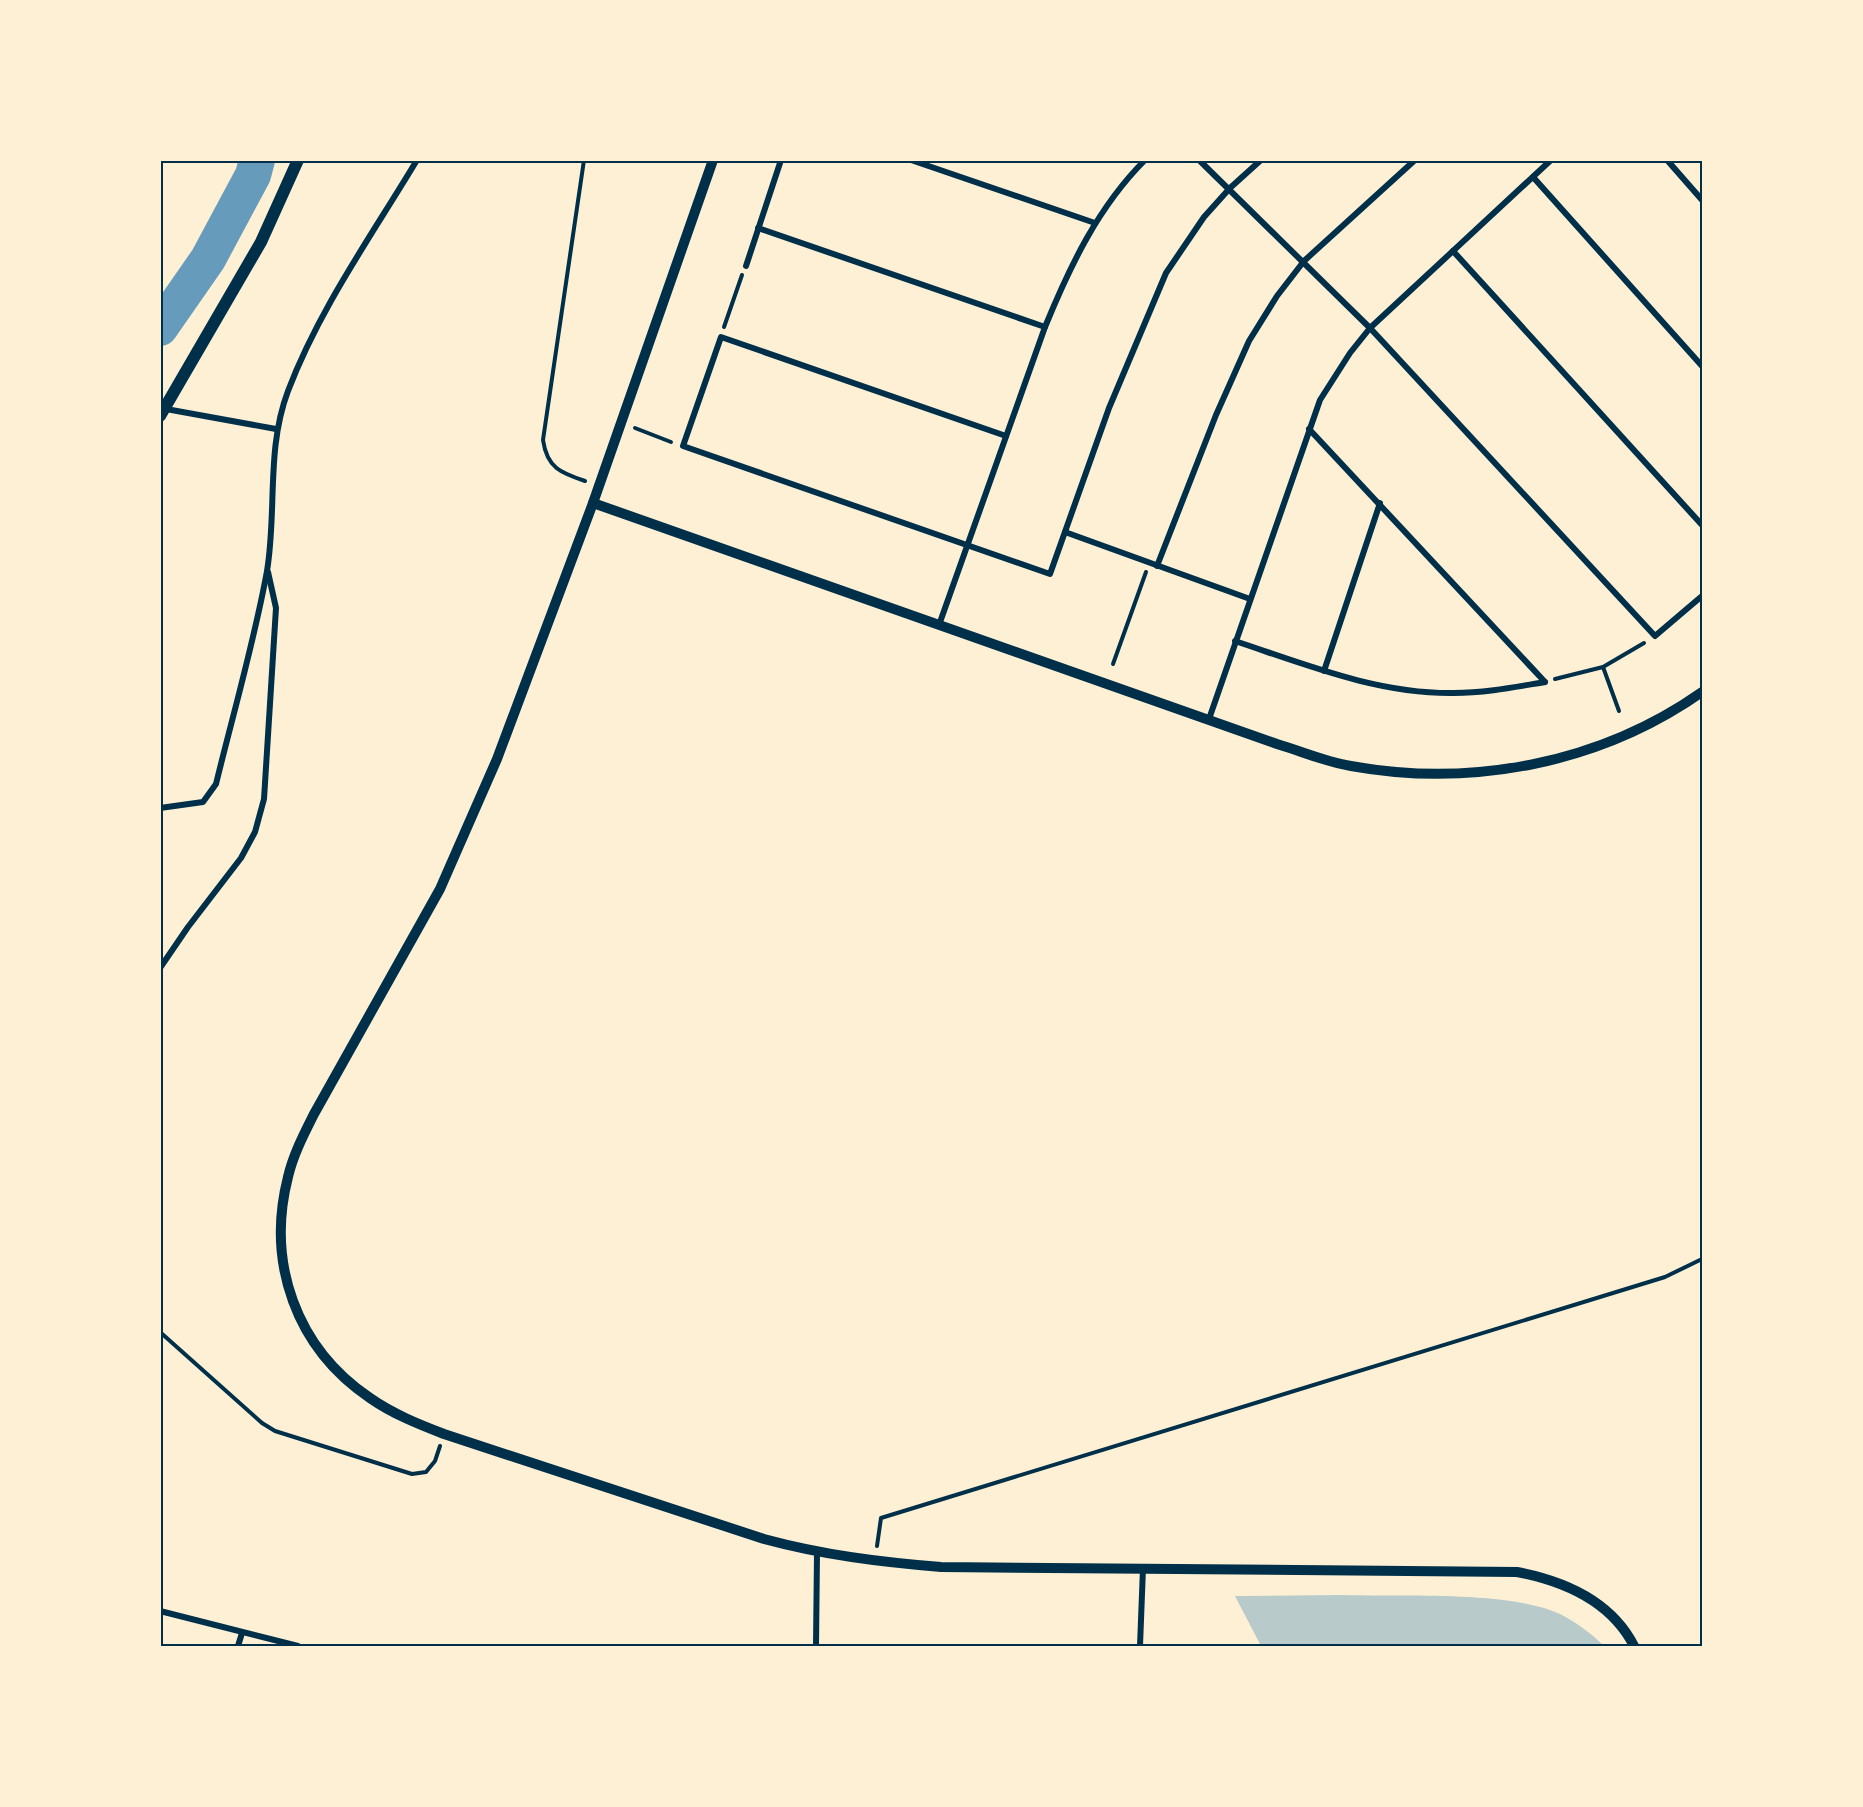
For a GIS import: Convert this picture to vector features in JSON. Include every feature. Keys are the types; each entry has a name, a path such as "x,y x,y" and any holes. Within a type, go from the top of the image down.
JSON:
{"main road":[{"path":"163,412 264,235 298,160"}],"street":[{"path":"160,808 203,802 216,784 267,570 276,429 287,392 306,349 417,160"},
{"path":"713,160 593,503 497,759 468,828 440,889 298,1146 288,1176 282,1209 280,1245 285,1281 299,1317 317,1347 338,1371 369,1398 404,1419 764,1539 817,1553 874,1562 941,1567 1517,1572 1549,1578 1580,1592 1609,1613 1634,1647"},
{"path":"746,266 781,160"},
{"path":"911,160 1095,223"},
{"path":"939,626 1045,327 1065,279 1095,223 1120,186 1145,160"},
{"path":"1199,160 1370,328 1655,636 1702,596"},
{"path":"1006,436 721,336 684,446 1050,574 1109,408 1166,273 1204,217 1230,188 1261,160"},
{"path":"1157,566 1216,415 1249,341 1277,296 1304,261 1415,160"},
{"path":"1209,719 1320,400 1350,353 1370,328 1551,160"},
{"path":"1667,160 1702,200"},
{"path":"1533,177 1702,366"},
{"path":"758,228 1045,327"},
{"path":"1453,251 1702,525"},
{"path":"163,412 276,429"},
{"path":"1309,429 1545,682"},
{"path":"593,503 939,626 1349,766 1403,774 1461,775 1517,769 1578,753 1661,718 1702,692"},
{"path":"1324,671 1380,503"},
{"path":"1065,532 1250,599"},
{"path":"160,968 241,858 255,832 264,799 276,608 267,570"},
{"path":"1236,641 1368,684 1454,693 1545,682"},
{"path":"816,1647 817,1553"},
{"path":"1140,1647 1143,1568"},
{"path":"160,1611 298,1647"},
{"path":"238,1647 242,1633"}],"path":[{"path":"584,160 543,441 545,456 554,467 567,476 599,485"},
{"path":"721,336 746,266"},
{"path":"635,429 684,446"},
{"path":"1113,664 1149,563"},
{"path":"1545,682 1603,667 1655,636"},
{"path":"1603,667 1619,711"},
{"path":"874,1562 881,1518 1665,1277 1702,1259"},
{"path":"160,1332 251,1415 275,1431 412,1474 426,1472 435,1461 444,1434"}],"shaded area":[{"path":"1235,1596 1453,1596 1512,1601 1538,1606 1560,1614 1584,1628 1604,1646 1261,1646"}],"waterway":[{"path":"160,328 208,259 253,175 257,160"}]}
